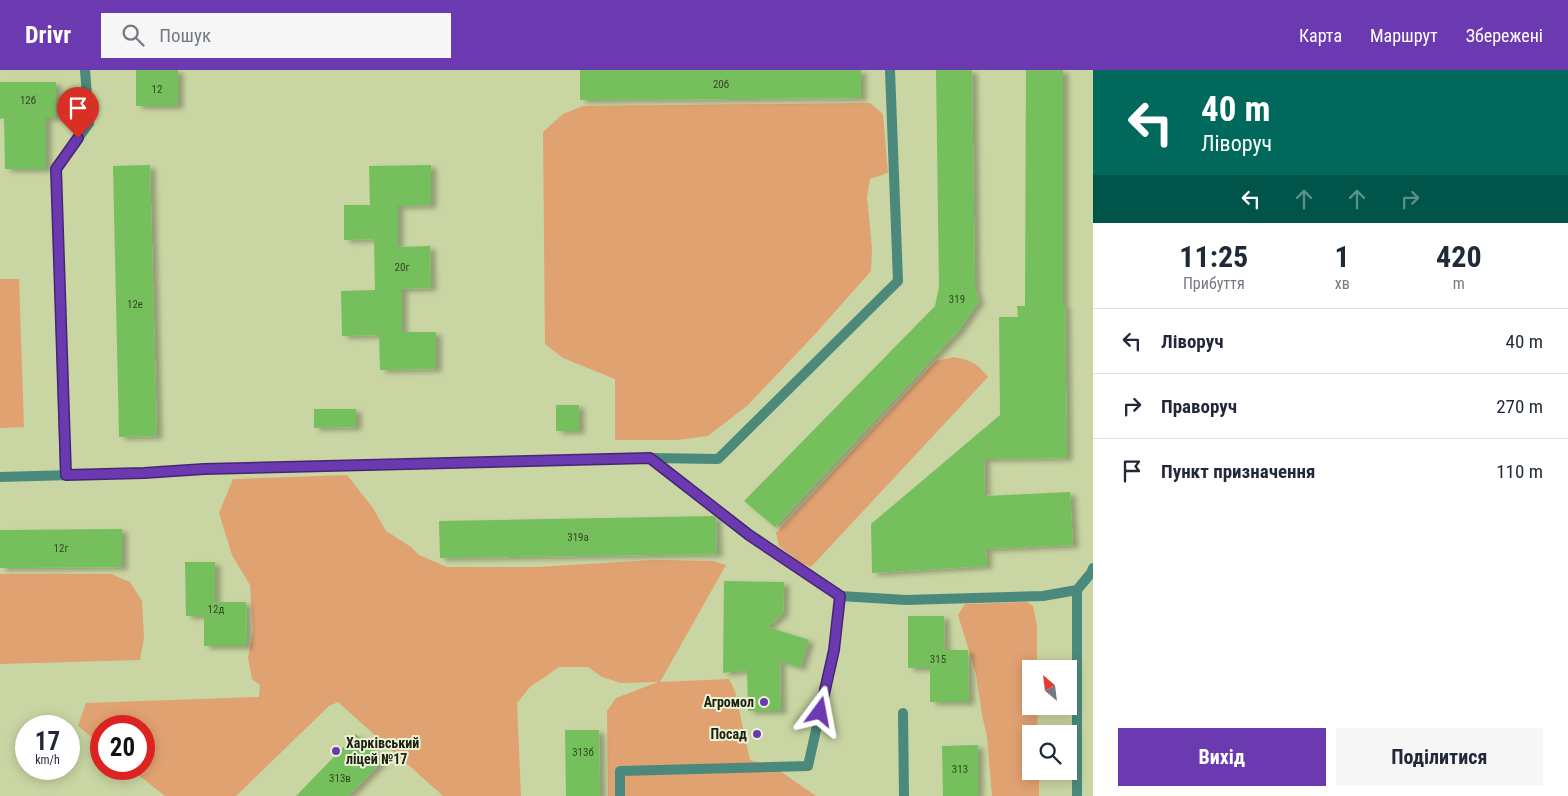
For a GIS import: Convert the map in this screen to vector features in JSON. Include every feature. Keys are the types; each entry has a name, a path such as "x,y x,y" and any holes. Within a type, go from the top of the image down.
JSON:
{"lane":[{"path":"66,475 56,169 89,122 85,70"},
{"path":"0,477 144,473 204,469 650,458 718,459 898,281 890,70"},
{"path":"650,458 749,535 840,596 906,600 1043,596 1077,590"},
{"path":"1077,796 1077,590 1093,568"},
{"path":"620,796 620,771 808,766 834,650 840,596"},
{"path":"902,713 904,796"}],"shaded area":[{"path":"870,103 883,114 888,173 870,179 867,197 872,248 871,271 748,405 708,436 677,440 615,440 615,379 563,358 545,344 543,132 563,114 583,106"},
{"path":"0,279 19,279 24,427 0,428"},
{"path":"954,357 973,363 988,377 811,567 801,563 779,546 776,533 936,361"},
{"path":"347,475 373,508 386,531 411,547 419,555 447,567 536,567 654,560 713,561 726,565 660,682 729,679 735,691 750,760 774,767 816,796 608,796 607,711 616,698 658,682 621,683 602,677 588,667 559,667 530,687 517,703 521,796 443,796 338,702 329,706 236,796 165,796 145,780 155,780 155,715 90,715 90,736 80,728 80,720 86,703 259,697 260,685 252,679 248,658 253,631 250,585 232,555 219,513 233,479"},
{"path":"0,574 111,574 130,582 142,601 144,638 140,660 0,664"},
{"path":"1027,602 1033,606 1037,627 1037,660 1022,660 1022,715 1038,715 1037,725 1022,725 1022,780 1039,780 1039,796 992,796 987,737 976,674 958,615 965,604"}],"building":[{"path":"136,70 178,70 178,106 136,106"},
{"path":"580,70 861,70 861,98 580,100"},
{"path":"936,70 972,70 975,287 979,301 959,330 775,527 744,501 935,306 939,287"},
{"path":"1026,70 1063,70 1063,305 1065,305 1067,458 984,459 985,496 1070,492 1073,545 986,549 987,566 872,573 871,524 1000,415 999,317 1018,317 1017,306 1025,306"},
{"path":"0,82 56,82 56,118 46,118 46,169 5,169 4,118 0,119"},
{"path":"150,165 157,436 119,437 113,166"},
{"path":"431,165 431,205 398,206 398,247 430,246 431,288 402,289 402,332 436,332 436,369 380,370 379,335 342,336 341,291 375,290 374,239 344,240 344,205 370,205 369,166"},
{"path":"556,405 579,405 579,431 556,431"},
{"path":"314,409 356,409 356,427 314,428"},
{"path":"714,516 716,518 717,554 440,558 439,521"},
{"path":"122,529 122,567 0,568 0,530"},
{"path":"185,562 215,562 215,602 246,602 247,646 204,646 204,616 186,616"},
{"path":"724,581 784,582 783,613 768,627 809,640 800,668 780,661 781,711 748,711 747,670 723,673"},
{"path":"908,616 944,616 945,650 968,650 969,702 930,702 930,668 908,668"},
{"path":"565,730 599,730 600,796 566,796"},
{"path":"356,734 383,760 348,796 296,796"},
{"path":"978,745 978,796 943,796 942,746"}],"place":[{"name":"Агромол","path":"764,702"},
{"name":"Посад","path":"757,734"},
{"name":"Харківський ліцей №17","path":"336,751"}],"route":[{"path":"78,138 56,169 66,475 204,469 650,458 749,535 840,596 834,650 820,712"}]}
